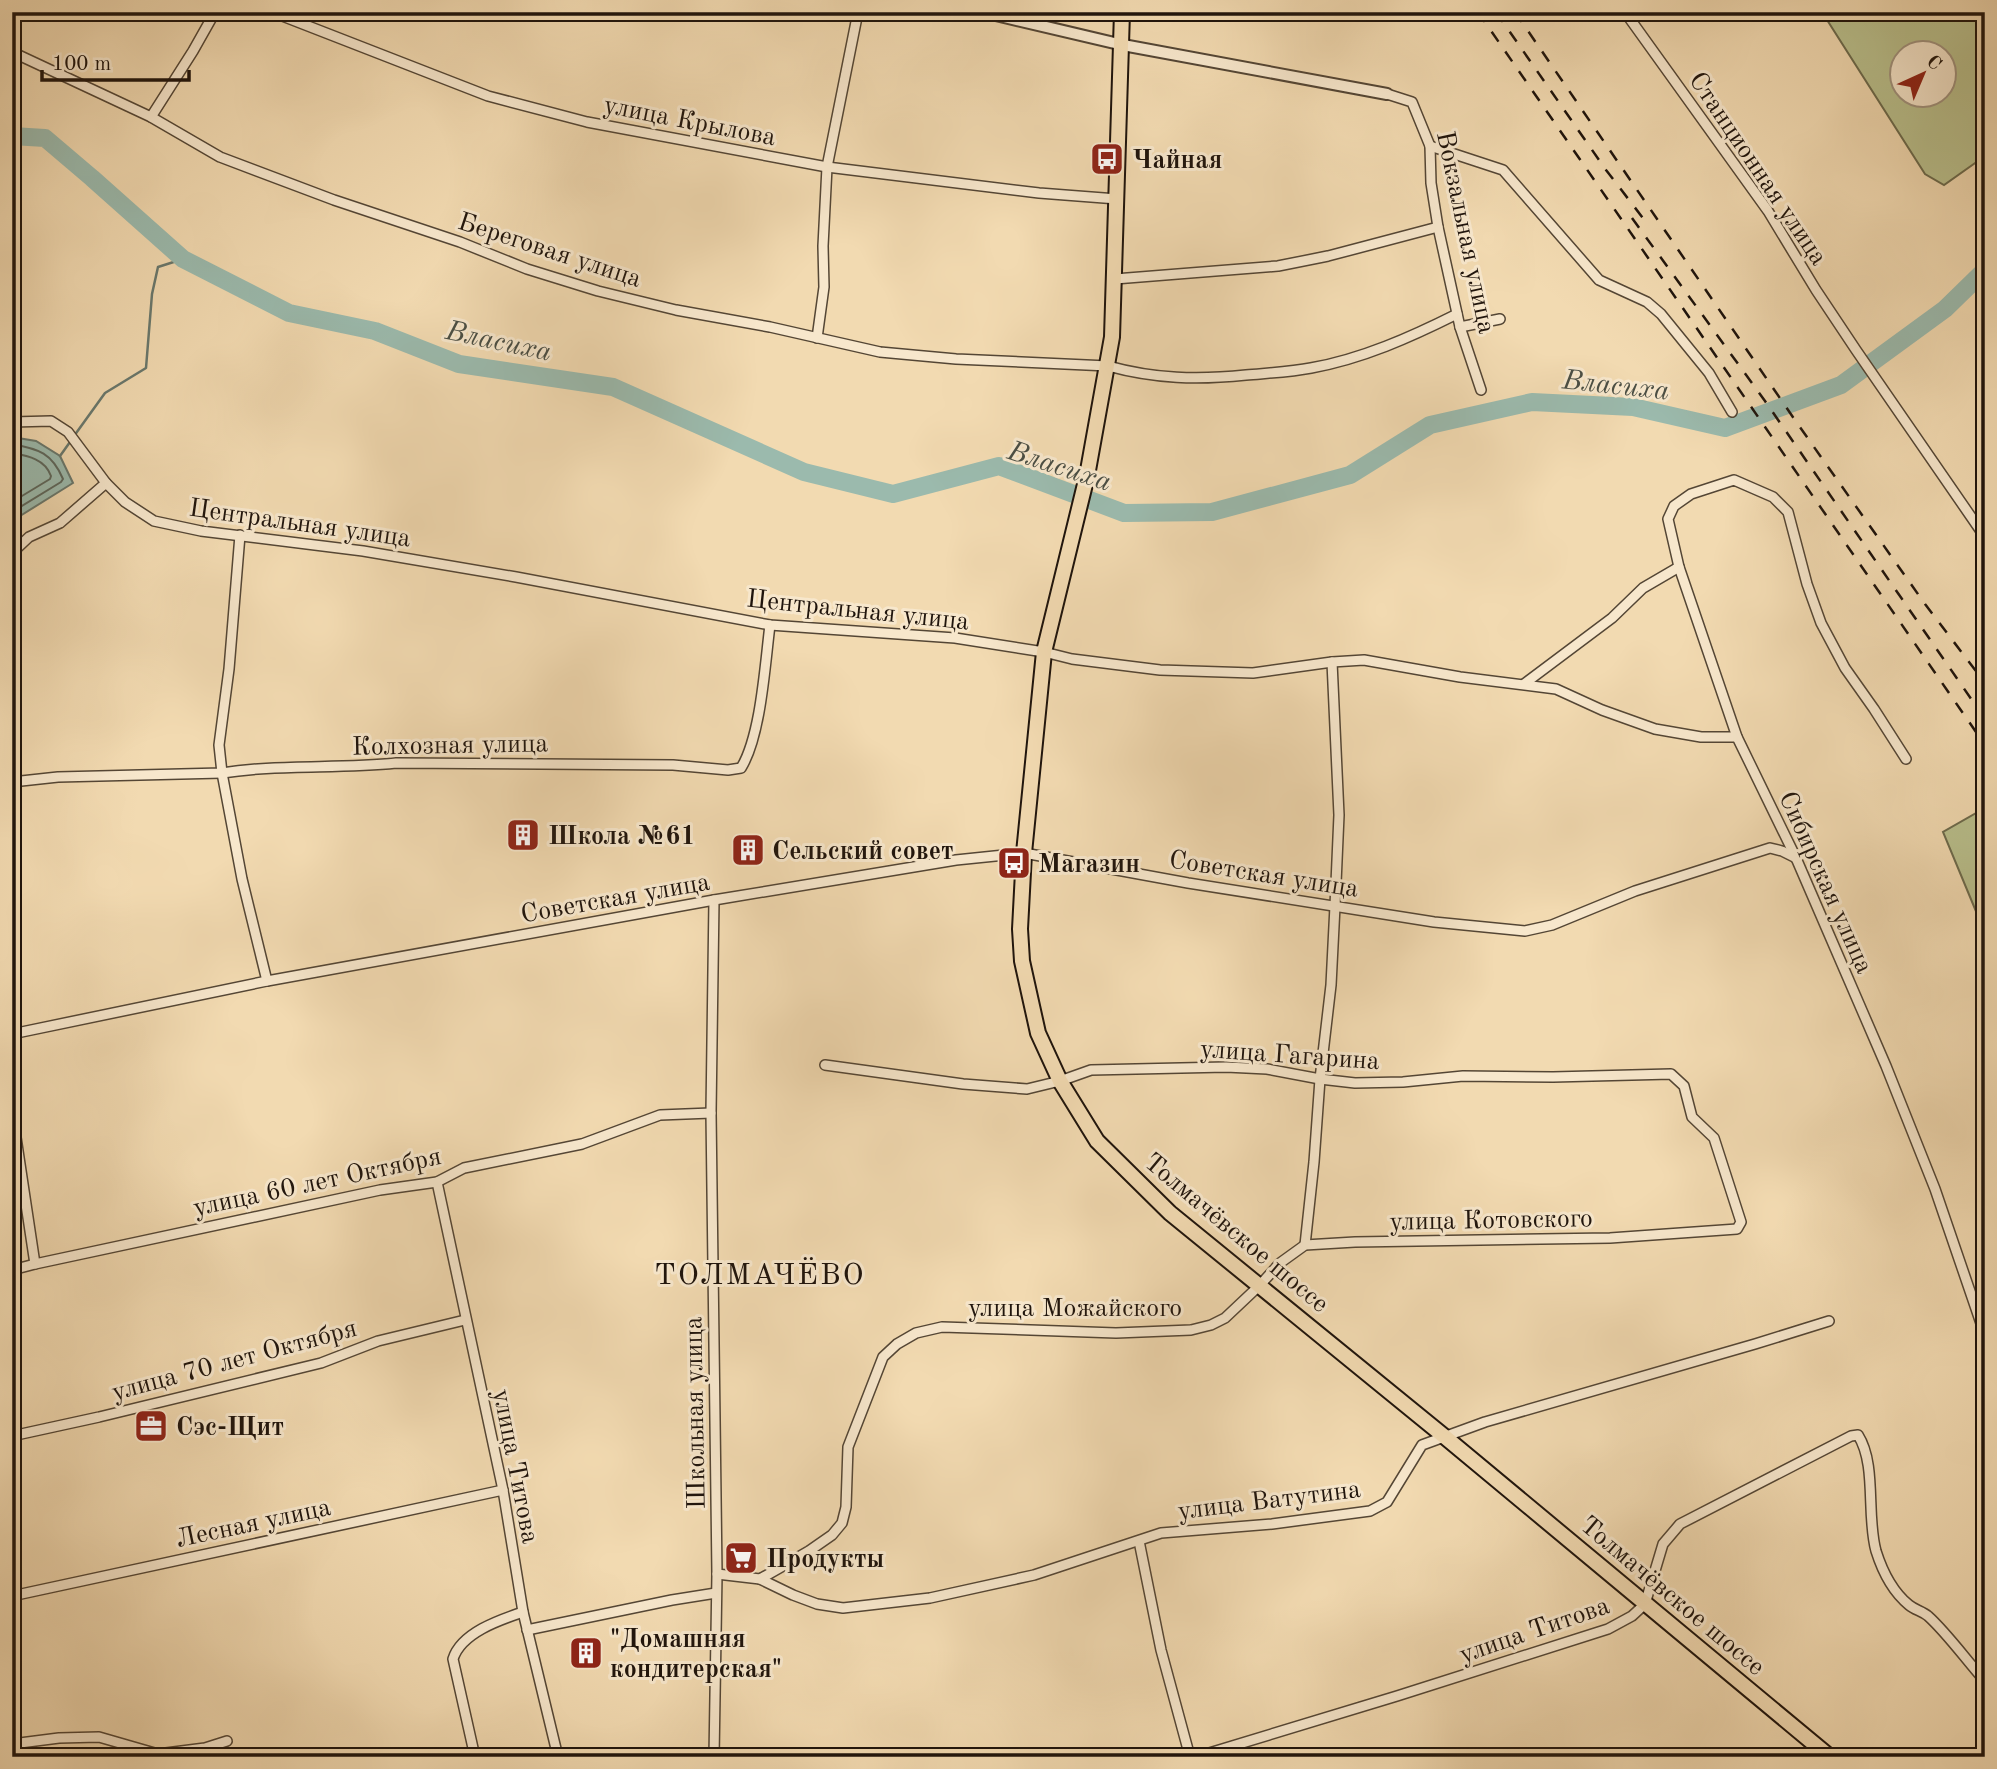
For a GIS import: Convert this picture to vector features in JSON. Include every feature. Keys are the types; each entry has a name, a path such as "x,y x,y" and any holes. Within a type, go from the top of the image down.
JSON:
{"main road":[{"name":"Толмачёвское шоссе","path":"1122,12 1112,337 1087,477 1044,652 1024,853 1020,929 1022,961 1038,1032 1060,1081 1097,1141 1170,1213 1645,1604 1812,1751 1830,1757"}],"street":[{"path":"151,117 215,12"},
{"name":"улица Крылова","path":"272,12 488,96 587,122 827,167 1039,193 1117,199"},
{"path":"817,338 824,287 827,167 858,12"},
{"name":"Вокзальная улица","path":"983,12 1123,44 1387,94 1412,102 1430,146 1431,183 1438,227 1460,327 1481,390"},
{"name":"Станционная улица","path":"1625,12 1768,211 1816,290 1985,537"},
{"name":"Береговая улица","path":"12,52 151,117 220,157 334,201 460,242 527,269 598,291 676,310 770,327 880,352 956,359 1108,366 1174,379 1218,378 1310,369 1374,350 1457,314"},
{"path":"1430,146 1503,170 1599,280 1647,302 1661,314 1709,373 1732,412"},
{"path":"1115,279 1278,266 1328,256 1438,227"},
{"path":"1460,327 1500,319"},
{"name":"Центральная улица","path":"12,422 51,421 68,432 106,483 125,502 155,521 201,531 363,551 503,574 771,625 955,638 1072,659 1174,670 1253,673 1364,660 1460,677 1556,689 1602,710 1655,729 1701,737 1737,737"},
{"name":"Сибирская улица","path":"1906,760 1845,668 1821,624 1807,584 1788,512 1773,496 1734,480 1691,494 1674,506 1668,519 1679,567 1737,737 1796,858 1886,1066 1935,1189 1985,1335"},
{"path":"12,553 29,537 60,523 106,483"},
{"path":"240,535 229,670 219,745 242,879 267,981"},
{"path":"1524,684 1612,618 1643,588 1679,567"},
{"name":"Колхозная улица","path":"12,782 58,777 355,767 396,762 673,765 728,770 741,768 749,755 771,625"},
{"path":"1260,1285 1280,1262 1305,1245 1331,985 1335,905 1339,815 1332,662"},
{"name":"Советская улица","path":"12,1034 267,981 714,900 956,860 1024,853 1188,883 1434,922 1525,931 1552,925 1635,891 1770,848 1796,858"},
{"name":"Школьная улица","path":"714,900 711,1112 717,1574 714,1757"},
{"name":"улица Гагарина","path":"825,1065 963,1084 1027,1089 1091,1070 1226,1067 1267,1069 1355,1083 1403,1082 1463,1076 1671,1074 1684,1086 1692,1117 1714,1138 1741,1222 1737,1229"},
{"path":"12,1111 35,1264"},
{"name":"улица 60 лет Октября","path":"12,1270 380,1190 437,1182 464,1168 582,1144 660,1115 711,1112"},
{"name":"улица Титова","path":"437,1182 503,1490 523,1612 558,1757"},
{"name":"улица Котовского","path":"1305,1245 1610,1238 1737,1229"},
{"name":"улица Можайского","path":"760,1579 809,1551 832,1535 842,1523 846,1507 848,1447 883,1357 897,1344 916,1333 942,1327 1115,1333 1191,1330 1226,1318 1260,1285"},
{"name":"улица 70 лет Октября","path":"12,1436 321,1363 378,1341 465,1320"},
{"name":"улица Ватутина","path":"717,1574 760,1579 817,1604 843,1608 930,1598 1034,1575 1161,1533 1272,1524 1370,1511 1387,1502 1422,1445 1485,1422 1829,1321"},
{"name":"улица Титова","path":"1196,1757 1608,1629 1632,1616 1645,1604 1663,1544 1680,1524 1851,1436 1858,1435 1865,1446 1868,1464 1874,1539 1890,1583 1909,1605 1927,1615 1985,1681"},
{"name":"Лесная улица","path":"12,1596 503,1490"},
{"path":"1139,1541 1161,1650 1190,1757"},
{"path":"527,1630 716,1593"},
{"path":"475,1757 453,1659 455,1651 488,1624 523,1612"},
{"path":"12,1744 59,1738 99,1737 158,1754 205,1748 227,1741"}],"green space":[{"path":"1822,12 1985,12 1985,156 1944,185 1925,174"},
{"path":"1985,808 1985,933 1943,832"}],"water":[{"path":"12,437 36,441 60,456 73,483 12,521"}],"waterway":[{"name":"Власиха","path":"12,136 45,138 183,259 289,313 375,331 459,364 613,387 804,472 893,494 999,466 1124,513 1212,512 1350,475 1430,425 1532,402 1633,407 1725,428 1841,385 1945,309 1985,270"},
{"path":"74,436 105,393 146,368 152,294 158,267 183,259"},
{"path":"60,456 70,442"}],"railway":[{"path":"1478,12 1985,745"},
{"path":"1496,12 1606,170 1646,222"},
{"path":"1515,12 1797,423 1925,604 1985,683"},
{"path":"1632,218 1765,401 1985,719"}],"place":[{"name":"Чайная","path":"1107,159"},
{"name":"Школа №61","path":"523,835"},
{"name":"Сельский совет","path":"748,850"},
{"name":"Магазин","path":"1014,863"},
{"name":"Сэс-Щит","path":"151,1426"},
{"name":"Продукты","path":"741,1558"},
{"name":"\"Домашняя кондитерская\"","path":"586,1653"}],"district":[{"name":"ТОЛМАЧЁВО","path":"760,1274"}]}
